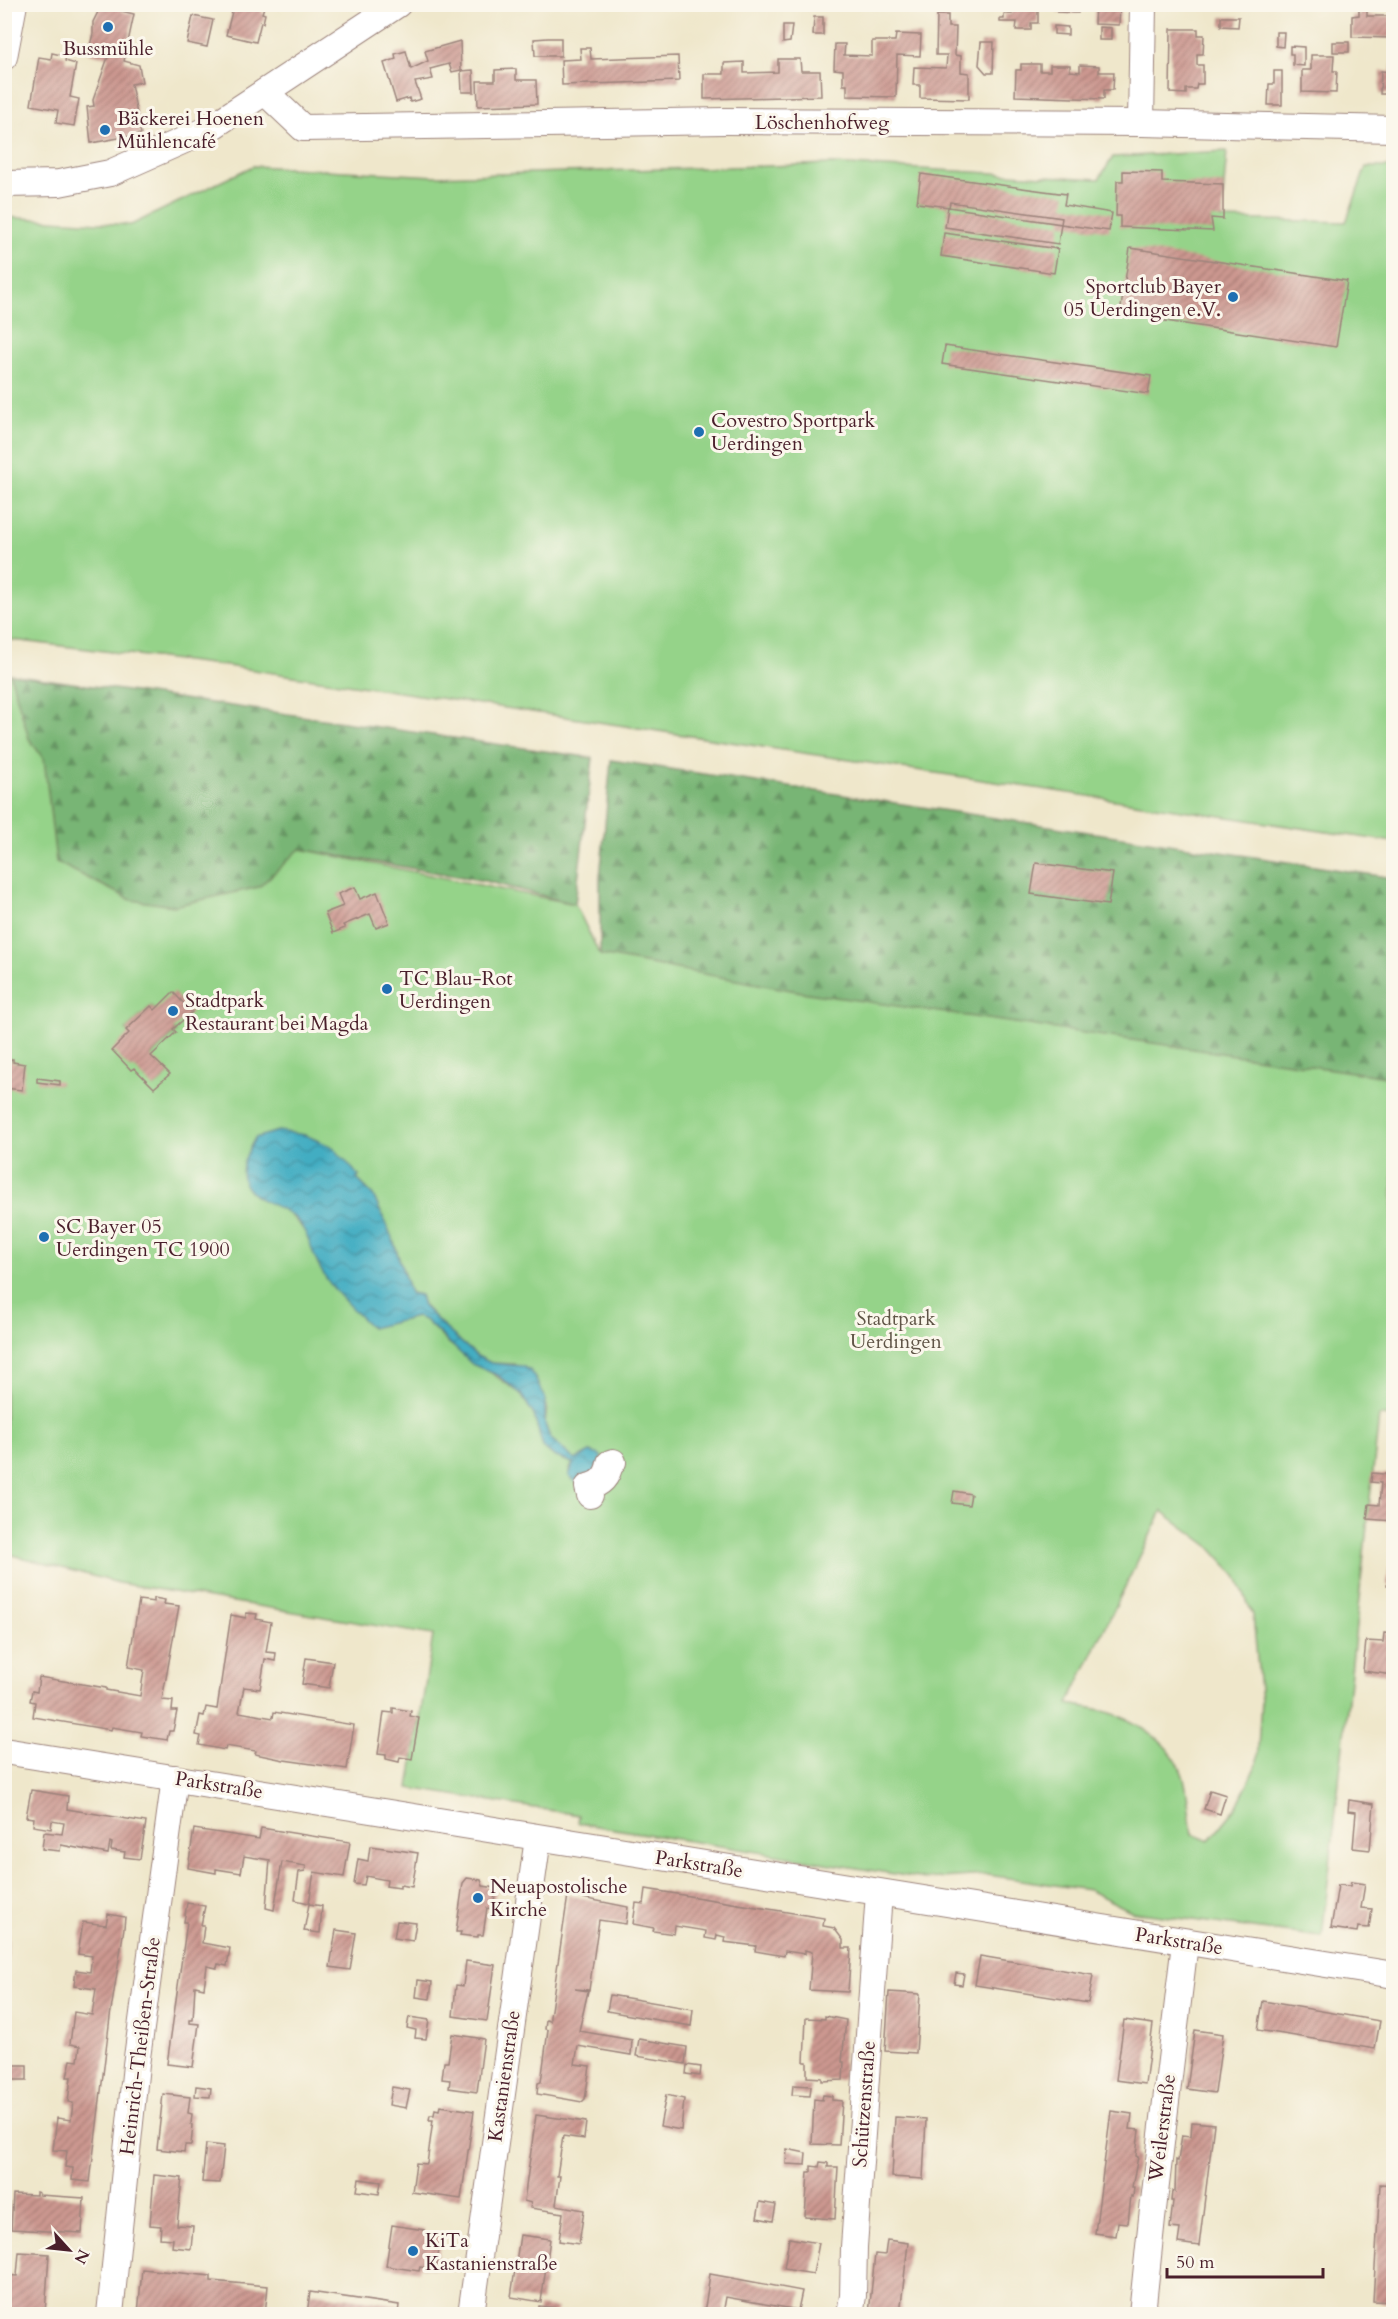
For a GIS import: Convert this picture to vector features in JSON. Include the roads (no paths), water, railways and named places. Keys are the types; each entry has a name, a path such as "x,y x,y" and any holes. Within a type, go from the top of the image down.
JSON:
{"street":[{"path":"4,57 14,4"},
{"path":"4,184 59,183 110,173 207,130 398,4"},
{"path":"1141,123 1143,4"},
{"name":"Löschenhofweg","path":"266,92 303,128 725,121 1141,123 1394,129"},
{"path":"590,1495 588,1487 603,1480 609,1473 610,1463 614,1462"},
{"name":"Parkstraße","path":"4,1751 1394,1975"},
{"name":"Heinrich-Theißen-Straße","path":"110,2314 136,2065 176,1778"},
{"name":"Kastanienstraße","path":"471,2314 538,1838"},
{"name":"Schützenstraße","path":"850,2314 879,1893"},
{"name":"Weilerstraße","path":"1142,2314 1185,1943"}],"water":[{"path":"278,1131 305,1135 333,1147 359,1176 357,1179 373,1195 393,1240 410,1293 420,1295 423,1306 477,1356 491,1363 522,1366 531,1371 545,1397 545,1424 550,1438 575,1460 590,1452 600,1455 602,1458 593,1474 582,1475 576,1483 569,1476 573,1463 554,1456 543,1447 534,1415 521,1394 497,1375 472,1364 425,1320 416,1317 371,1328 342,1298 323,1273 296,1219 284,1210 256,1197 243,1180 244,1161 255,1138"}],"place":[{"name":"Bussmühle","path":"108,27"},
{"name":"Bäckerei Hoenen Mühlencafé","path":"105,130"},
{"name":"Sportclub Bayer 05 Uerdingen e.V.","path":"1233,297"},
{"name":"Covestro Sportpark Uerdingen","path":"699,432"},
{"name":"TC Blau-Rot Uerdingen","path":"387,989"},
{"name":"Stadtpark Restaurant bei Magda","path":"173,1011"},
{"name":"SC Bayer 05 Uerdingen TC 1900","path":"44,1237"},
{"name":"Neuapostolische Kirche","path":"478,1898"},
{"name":"KiTa Kastanienstraße","path":"413,2251"}],"park label":[{"name":"Stadtpark Uerdingen","path":"896,1330"}]}
